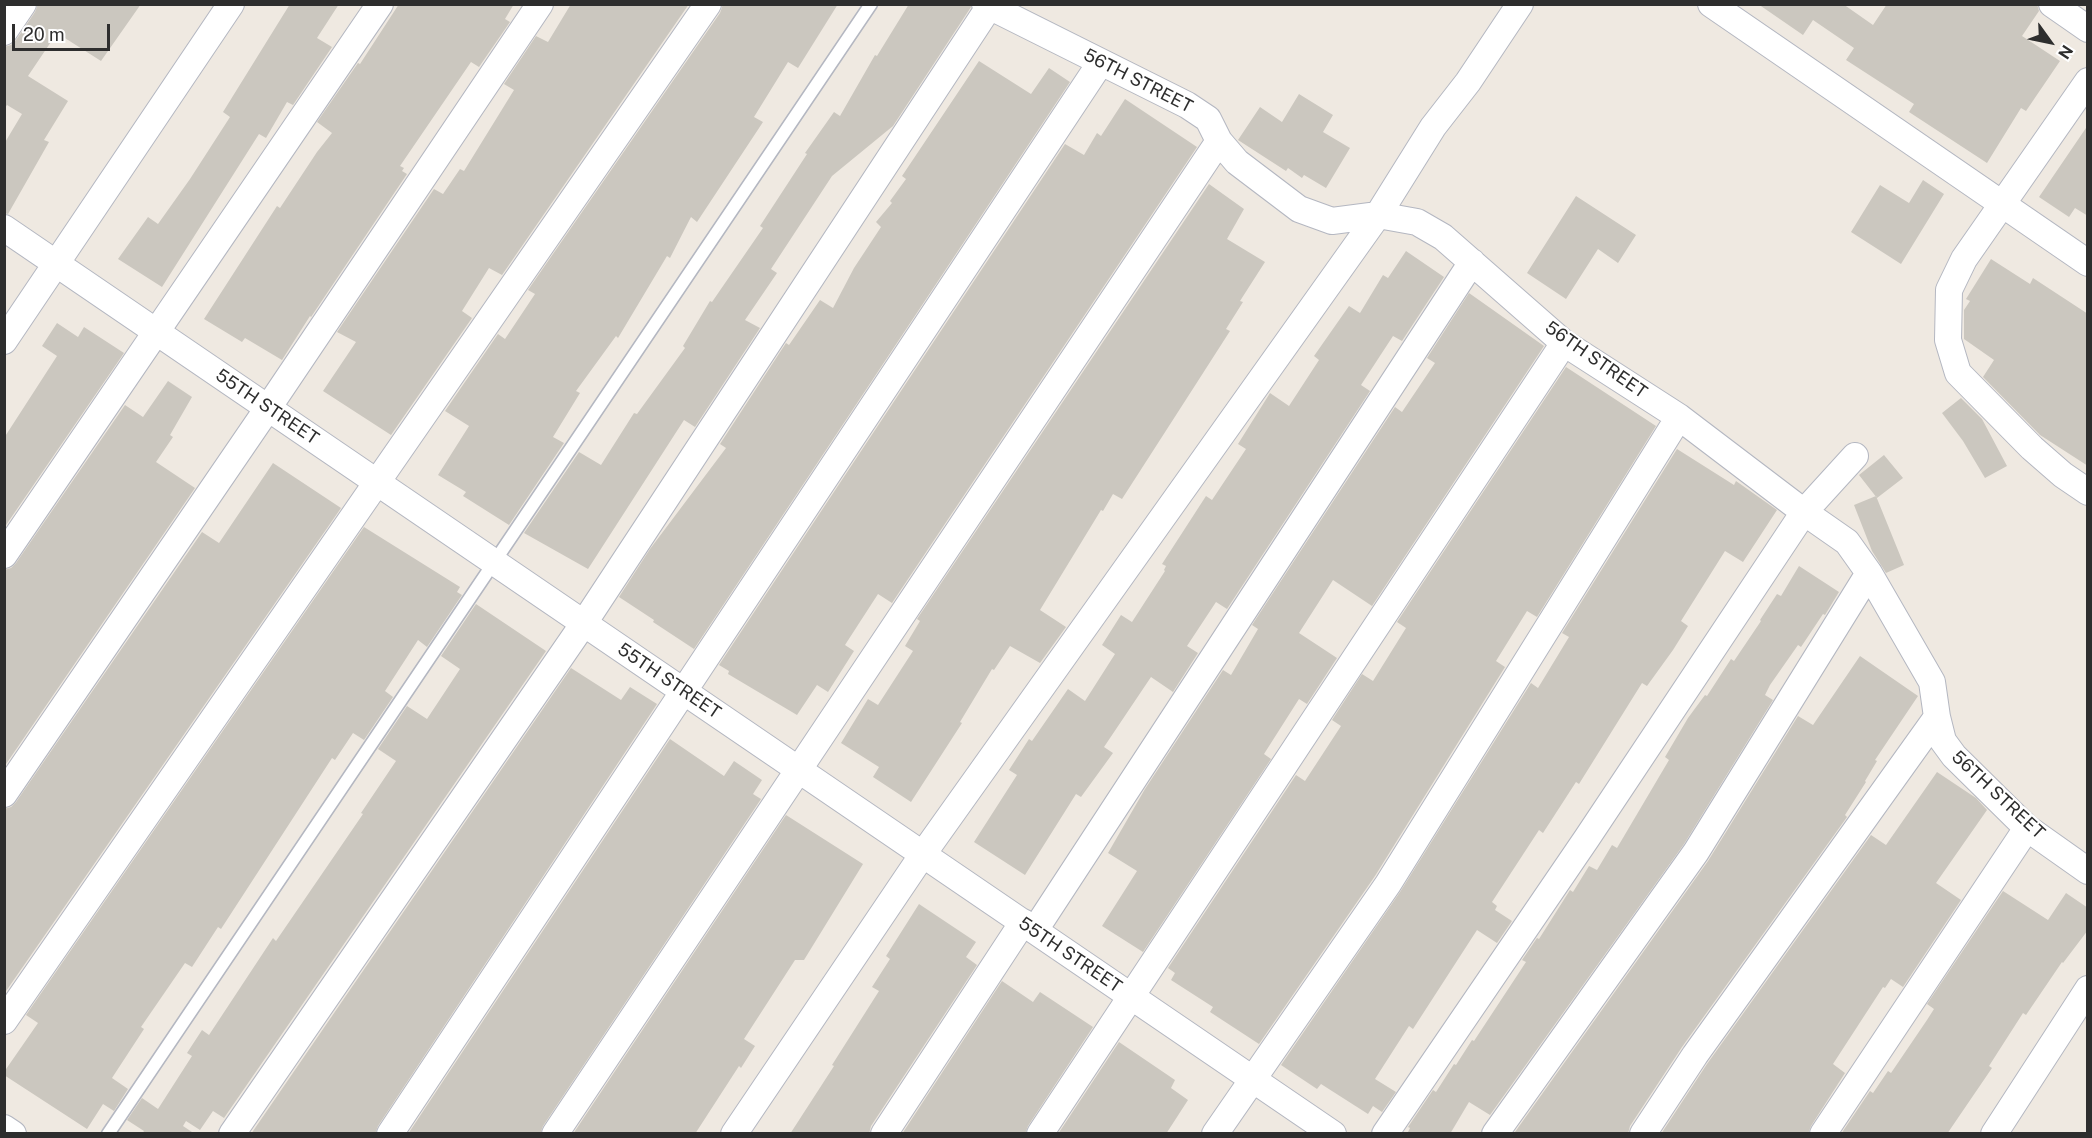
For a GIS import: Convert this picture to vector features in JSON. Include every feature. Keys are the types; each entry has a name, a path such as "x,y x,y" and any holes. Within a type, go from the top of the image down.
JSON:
{"street":[{"path":"4,32 23,4"},
{"path":"4,341 231,4"},
{"path":"4,555 380,4"},
{"path":"4,794 540,4"},
{"path":"4,1021 708,4"},
{"path":"734,1134 923,854 1378,215 1433,127 1468,82 1520,4"},
{"path":"1711,4 2088,263"},
{"path":"2052,4 2088,29"},
{"path":"232,1134 584,623 987,6"},
{"name":"56TH STREET","path":"987,6 1187,105 1208,119 1219,141 1237,162 1299,209 1332,221 1378,215 1417,222 1443,237 1564,343 1679,417 1847,542 1869,573 1932,682 1943,741 1953,756 2027,828 2088,871"},
{"path":"390,1134 1101,62"},
{"path":"2088,81 1964,259 1948,290 1948,340 1958,374 2032,448 2063,475 2088,492"},
{"path":"555,1134 1219,141"},
{"name":"55TH STREET","path":"4,228 1333,1134"},
{"path":"884,1134 1023,922 1035,930 1472,262"},
{"path":"1040,1134 1564,343"},
{"path":"1215,1134 1388,884 1679,417"},
{"path":"1385,1134 1587,838 1804,512 1855,456"},
{"path":"1495,1134 1696,852 1869,573"},
{"path":"1643,1134 1695,1055 1937,717"},
{"path":"1823,1134 2027,828"},
{"path":"1994,1134 2088,989"},
{"path":"4,1128 13,1134"}],"lane":[{"path":"108,1134 871,4"}],"building":[{"path":"38,4 141,4 101,61 57,33 28,76 68,101 44,140 49,142 8,214 4,213 4,144 22,114 7,105 4,109 4,47 16,40"},
{"path":"290,4 339,4 317,38 332,47 293,105 287,102 266,138 259,134 162,287 118,259 148,217 158,224 190,179 230,117 223,112"},
{"path":"399,4 514,4 505,19 510,22 479,67 471,62 400,166 407,174 282,360 245,338 242,342 204,319 277,206 280,208 332,133 317,122 358,63 360,64"},
{"path":"571,4 689,4 502,275 489,268 462,311 472,318 391,435 323,391 356,342 337,332 434,189 443,194 460,169 464,171 514,90 504,84 536,36 548,42"},
{"path":"723,4 838,4 798,68 788,62 754,117 763,122 697,222 691,217 670,258 667,256 618,338 616,336 576,391 580,393 553,437 564,443 509,525 463,496 466,492 438,475 469,426 445,411 498,334 505,339 535,294 528,290 720,13"},
{"path":"909,4 970,4 971,7 893,126 832,176 771,269 777,273 745,320 760,328 695,427 684,420 588,569 524,533 579,452 601,465 634,413 637,414 685,348 683,346 710,301 712,302 763,228 760,226 807,154 805,153 834,112 840,116 875,55 877,56"},
{"path":"1758,4 1843,4 1873,25 1887,4 2037,4 2039,11 2022,36 2060,61 2026,111 2021,108 1987,163 1909,112 1914,104 1846,60 1854,48 1813,20 1803,35"},
{"path":"979,61 1031,94 1049,68 1070,82 694,649 619,597 650,549 726,448 720,444 786,343 789,345 820,300 833,308 854,268 881,227 876,222 892,203 890,201 906,179 902,176"},
{"path":"1299,94 1333,115 1323,132 1350,148 1326,188 1304,175 1302,178 1288,168 1286,171 1238,140 1260,107 1282,122"},
{"path":"1125,99 1197,147 892,603 878,594 845,645 854,651 828,692 817,685 797,715 728,674 729,671 719,665 1065,144 1084,155 1097,133 1101,136"},
{"path":"2088,125 2088,216 2075,208 2069,217 2039,197"},
{"path":"1923,180 1944,194 1901,264 1851,232 1880,185 1909,203"},
{"path":"1209,184 1244,209 1227,239 1265,262 1240,301 1243,302 1226,329 1230,331 1122,499 1113,494 1103,511 1101,510 1040,610 1066,627 1040,663 1010,646 994,670 992,669 960,722 962,723 911,802 873,777 879,767 841,743 868,699 878,705 913,651 905,646 920,621 917,619"},
{"path":"1576,196 1636,235 1618,263 1598,249 1566,299 1527,273"},
{"path":"1406,251 1444,277 1402,341 1393,336 1361,385 1370,391 1227,609 1216,602 1187,646 1198,653 1173,692 1151,677 1104,747 1113,753 1081,797 1076,794 1025,875 974,842 1017,775 1009,770 1029,739 1032,741 1068,689 1085,701 1115,654 1102,645 1121,615 1132,622 1165,571 1166,566 1162,564 1206,496 1212,500 1246,449 1238,444 1270,393 1289,406 1319,360 1314,356 1349,306 1360,313 1383,275 1388,278"},
{"path":"1991,259 2030,284 2033,278 2088,314 2088,466 2040,435 1983,377 1994,360 1964,339 1964,310 1970,301 1966,299"},
{"path":"1469,293 1544,346 1372,606 1333,580 1299,633 1337,658 1307,704 1299,699 1264,754 1271,759 1143,952 1102,926 1137,871 1108,853 1145,789 1223,670 1231,675 1258,629 1252,625 1395,407 1402,412 1435,363 1427,358"},
{"path":"57,323 78,337 84,327 124,353 4,528 4,438 57,356 42,346"},
{"path":"1566,367 1656,426 1537,617 1527,611 1496,661 1505,667 1375,876 1259,1044 1210,1012 1213,1007 1171,980 1175,973 1168,968 1296,775 1305,781 1341,726 1332,720 1362,674 1373,681 1406,628 1397,622"},
{"path":"168,381 192,397 170,435 173,437 156,462 195,488 4,767 4,570 16,563 125,405 143,417"},
{"path":"1961,398 1982,419 2007,466 1985,478 1963,441 1942,413"},
{"path":"1677,449 1734,485 1736,481 1777,510 1743,562 1725,551 1681,621 1688,626 1673,650 1647,686 1642,683 1579,784 1576,782 1543,833 1539,830 1492,902 1497,906 1495,910 1512,921 1497,943 1477,930 1413,1029 1409,1026 1375,1079 1396,1092 1382,1112 1373,1106 1368,1114 1321,1084 1317,1089 1281,1065 1400,892 1531,683 1538,688 1569,637 1562,633"},
{"path":"1884,455 1903,478 1877,498 1859,475"},
{"path":"273,463 341,508 4,994 4,809 16,802 202,532 219,543"},
{"path":"1876,496 1904,565 1886,573 1872,551 1854,505"},
{"path":"364,527 460,587 457,592 462,595 427,647 418,640 385,691 393,697 364,740 353,733 335,760 332,758 221,929 218,927 192,967 185,963 141,1027 144,1029 112,1078 128,1089 114,1111 103,1104 87,1129 4,1075 38,1023 26,1015"},
{"path":"1799,566 1839,592 1825,615 1823,614 1801,647 1798,645 1770,685 1765,695 1773,700 1684,844 1490,1115 1469,1102 1450,1134 1407,1134 1410,1128 1408,1127 1433,1090 1436,1092 1454,1064 1456,1065 1472,1040 1474,1041 1526,962 1522,960 1537,938 1539,939 1570,890 1573,892 1589,866 1597,870 1612,845 1617,848 1669,760 1665,757 1688,718 1705,695 1707,696 1731,659 1734,661 1777,594 1781,596"},
{"path":"476,604 546,651 224,1118 213,1111 200,1130 186,1121 183,1126 195,1134 142,1134 144,1131 127,1120 142,1098 158,1109 192,1056 187,1053 202,1030 209,1035 273,938 276,941 363,814 361,813 396,761 378,749 407,706 427,719 460,669 441,656"},
{"path":"1860,656 1918,696 1875,760 1877,761 1866,782 1845,815 1847,817 1682,1047 1630,1126 1628,1134 1518,1134 1515,1132 1708,861 1798,716 1813,725"},
{"path":"571,668 621,700 630,687 657,704 378,1126 375,1134 251,1134"},
{"path":"670,739 724,776 734,761 762,780 753,794 761,799 543,1126 540,1134 408,1134"},
{"path":"1937,772 1976,798 1987,810 1936,883 1961,900 1903,987 1891,979 1885,988 1883,987 1833,1064 1845,1073 1808,1134 1661,1134 1707,1064 1871,835 1886,845"},
{"path":"786,815 863,864 804,960 795,960 744,1039 755,1046 741,1068 739,1066 695,1134 573,1134"},
{"path":"2003,891 2048,920 2066,893 2088,908 2088,930 2062,962 2026,1015 2023,1013 1989,1066 1992,1068 1947,1134 1841,1134 1870,1091 1873,1093 1888,1071 1891,1073 1927,1020 1934,1009 1927,1004"},
{"path":"919,904 976,942 966,957 977,965 871,1126 869,1134 790,1134 879,991 872,987 890,959 886,956"},
{"path":"1002,981 1033,1002 1040,992 1093,1027 1025,1134 902,1134"},
{"path":"1119,1042 1175,1080 1171,1088 1188,1100 1166,1134 1058,1134"}]}
